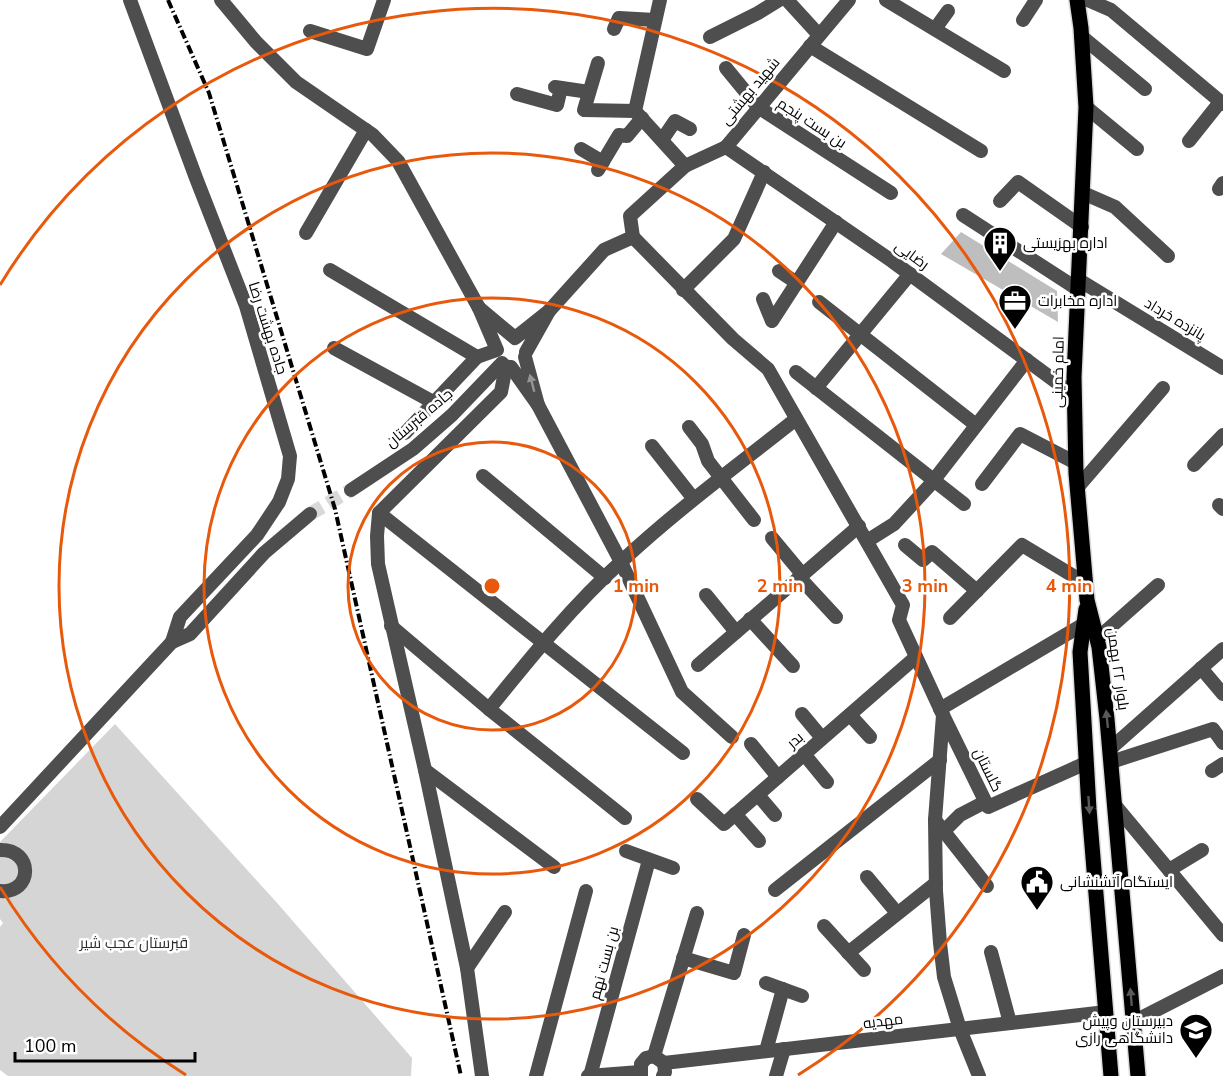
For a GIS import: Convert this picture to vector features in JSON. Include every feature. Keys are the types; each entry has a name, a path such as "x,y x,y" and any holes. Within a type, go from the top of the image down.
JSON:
{"main road":[{"name":"امام خمینی","path":"1077,0 1086,106 1074,395 1077,488 1087,600"},
{"name":"بلوار ۲۲ بهمن","path":"1087,600 1080,652 1086,763 1111,1076"},
{"name":"بلوار ۲۲ بهمن","path":"1087,600 1097,639 1110,756 1138,1076"}],"street":[{"name":"جاده بهشت رضا","path":"129,0 246,306 290,456 288,479 279,501 257,536 180,617 172,642"},
{"path":"221,0 256,42 296,82 366,130 398,161 480,308 504,362 538,405 621,562 682,692 732,738"},
{"path":"310,31 368,49 384,0"},
{"path":"581,149 600,166 619,135 627,136 639,115 660,0"},
{"path":"710,38 778,0"},
{"path":"787,0 815,40 981,151"},
{"name":"شهید بهشتی","path":"633,237 630,216 685,166 726,147 849,0"},
{"path":"886,0 1004,71"},
{"path":"1023,20 1036,0"},
{"path":"1088,0 1111,10 1222,103 1189,141"},
{"path":"934,29 948,11"},
{"path":"614,29 619,18 655,20"},
{"path":"1081,36 1145,89"},
{"path":"598,63 584,110 639,115 685,166"},
{"name":"بن بست پنجم","path":"726,68 758,107 891,194"},
{"path":"518,94 557,105 558,88 589,92"},
{"path":"1086,106 1137,149"},
{"path":"662,140 675,121 690,129"},
{"path":"306,234 366,130"},
{"name":"رضایی","path":"726,147 910,274 1074,395"},
{"path":"683,290 734,238 765,172"},
{"path":"1000,201 1018,182 1082,227"},
{"path":"1083,193 1115,207 1168,256"},
{"path":"963,215 1079,285"},
{"path":"763,299 772,321 836,222"},
{"path":"482,1076 467,968 378,564 379,513 501,392 504,362 502,342 515,338 549,311 604,250 633,237"},
{"name":"گلستان","path":"633,237 733,339 768,369 903,605 899,620 988,807 1086,763"},
{"path":"330,270 477,357 520,365 549,311"},
{"path":"779,271 797,283"},
{"path":"816,388 910,274"},
{"name":"پانزده خرداد","path":"1079,285 1223,368"},
{"path":"819,302 976,425"},
{"path":"480,308 523,344 538,405"},
{"path":"334,348 433,402"},
{"path":"405,433 477,357"},
{"path":"867,541 894,524 933,481 1027,360"},
{"name":"جاده قبرستان","path":"351,490 412,449 453,415 504,362"},
{"path":"796,372 964,504"},
{"path":"1077,488 1163,388"},
{"path":"489,709 543,642 621,562 693,498 796,419"},
{"path":"689,428 702,444 708,461 754,520"},
{"path":"982,484 1020,434 1076,463"},
{"path":"1194,465 1223,435"},
{"path":"652,446 693,498"},
{"path":"483,476 605,578"},
{"path":"379,513 684,753"},
{"path":"0,827 172,642 190,634 264,553 310,514"},
{"path":"698,664 859,526"},
{"path":"772,538 800,576 836,618"},
{"path":"905,545 923,560 932,552 977,591"},
{"path":"950,618 1022,545 1085,583"},
{"path":"1097,639 1158,585"},
{"path":"706,595 736,632"},
{"path":"750,619 793,666"},
{"path":"979,1076 960,1029 944,977 936,883 942,712 1084,624"},
{"path":"391,626 489,709 625,818"},
{"path":"1110,756 1223,649"},
{"name":"بدر","path":"735,814 916,657"},
{"path":"1201,668 1223,694"},
{"path":"802,714 822,738"},
{"path":"850,715 870,737"},
{"path":"1110,756 1213,729 1223,743"},
{"path":"751,744 778,777"},
{"path":"804,754 827,782"},
{"path":"775,890 940,760"},
{"path":"425,770 554,867"},
{"path":"758,795 775,815"},
{"path":"697,799 724,824 735,814 759,841"},
{"path":"939,826 985,802"},
{"path":"1114,804 1223,935"},
{"path":"939,826 987,886"},
{"path":"0,850 14,852 19,856 25,869 22,882 17,888 11,891 0,891"},
{"path":"1169,870 1202,850"},
{"path":"626,851 673,868"},
{"name":"بن بست نهم","path":"589,1076 649,860"},
{"path":"867,877 897,913"},
{"path":"848,953 936,883"},
{"path":"536,1076 586,891"},
{"path":"467,968 505,912"},
{"path":"589,1076 640,1074 643,1060 660,1065 683,958 697,913"},
{"path":"824,926 864,970"},
{"path":"683,958 734,973 744,935"},
{"path":"991,952 1010,1023"},
{"path":"1133,1022 1223,976"},
{"path":"766,983 802,996"},
{"path":"766,1051 783,989"},
{"name":"مهدیه","path":"660,1065 1106,1012"},
{"path":"776,1076 784,1049"}],"green space":[{"name":"قبرستان عجب شیر","path":"115,724 278,904 412,1058 411,1076 8,1076 0,1070 0,927 3,923 0,919 0,842"}],"building":[{"name":"اداره بهزیستی","path":"961,232 1057,291 1058,322 941,254"}],"tunnel":[{"path":"310,514 351,490"}],"railway":[{"path":"168,0 209,93 335,509 461,1076"}],"place":[{"name":"اداره بهزیستی","path":"1000,272"},
{"name":"اداره مخابرات","path":"1015,330"},
{"name":"ایستگاه آتشنشانی","path":"1037,911"},
{"name":"دبیرستان وپیش دانشگاهی رازی","path":"1196,1059"}]}
